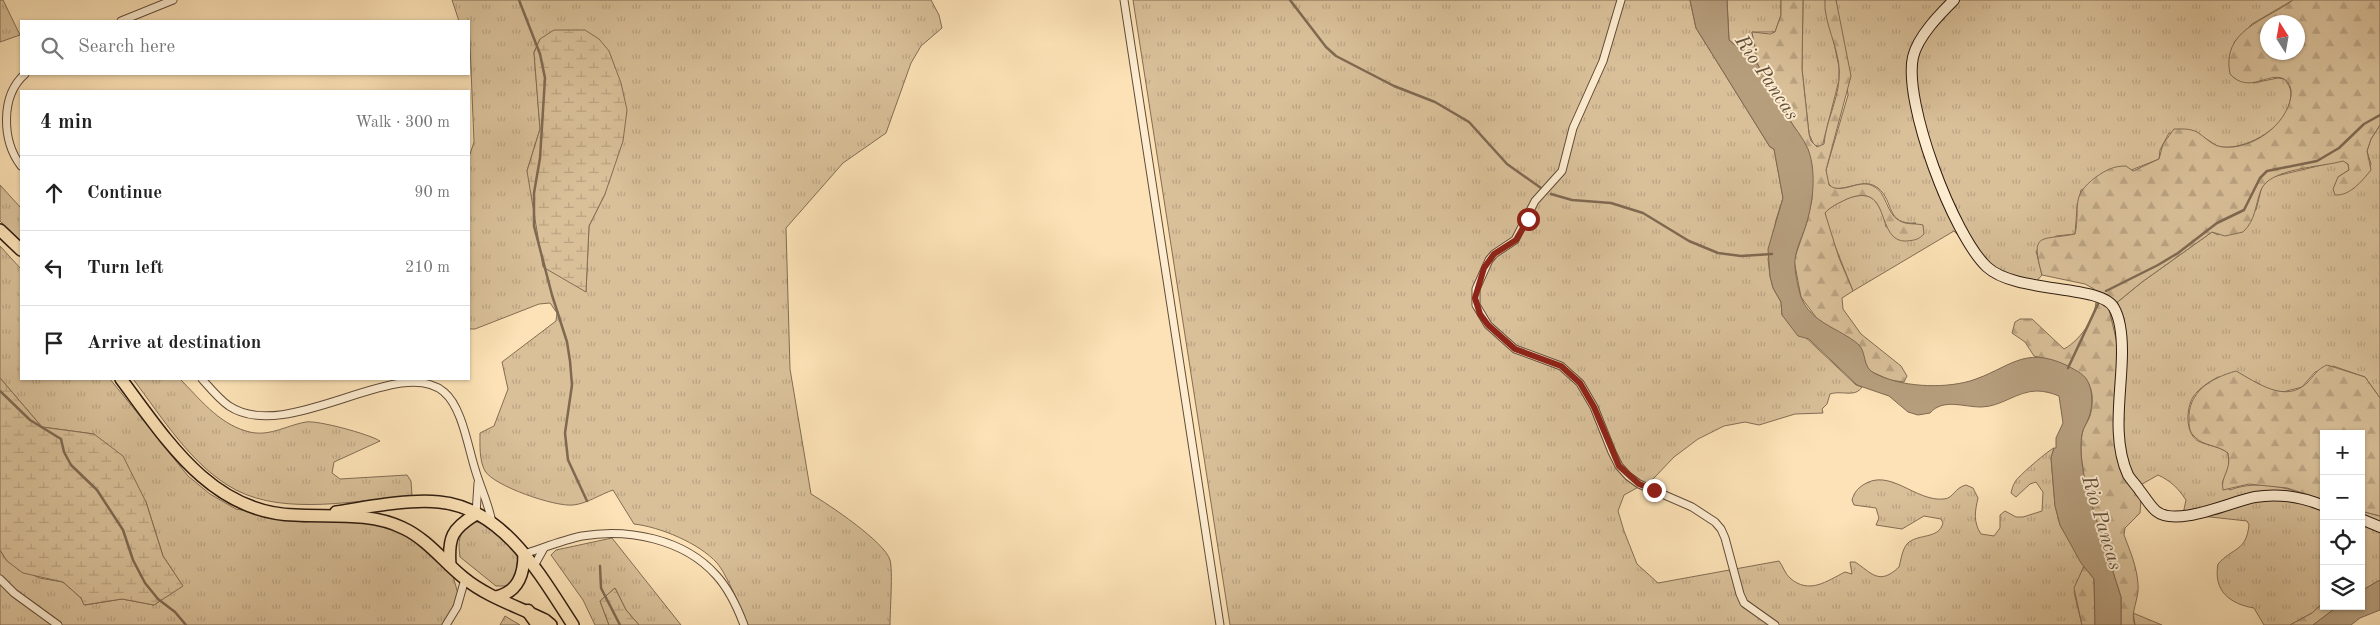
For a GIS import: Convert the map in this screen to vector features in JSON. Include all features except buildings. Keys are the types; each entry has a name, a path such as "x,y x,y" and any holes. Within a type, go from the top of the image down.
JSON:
{"highway":[{"path":"528,611 538,625"}],"main road":[{"path":"0,230 20,249"},
{"path":"122,380 148,415 204,480 231,499 250,507 284,515 363,518 380,520 403,528 450,564 465,579 551,625"},
{"path":"307,516 382,506 439,502 457,506 492,523 524,554 573,625"},
{"path":"450,564 449,547 453,533 459,526 476,514"},
{"path":"496,597 510,591 521,579 524,554"}],"street":[{"path":"123,20 173,0"},
{"path":"1124,0 1220,625"},
{"path":"1621,0 1603,61 1573,128 1562,171 1536,202 1516,240 1489,260 1476,289 1476,305 1488,325 1515,349 1561,366 1580,383 1594,407 1619,466 1628,476 1639,484 1687,504 1715,522 1725,538 1744,603 1775,625"},
{"path":"1954,0 1923,38 1914,56 1912,77 1916,109 1949,208 1987,267 2001,275 2030,286 2087,293 2103,298 2113,306 2122,342 2119,426 2121,452 2128,475 2156,512 2169,515 2199,514 2256,496 2297,497 2320,505"},
{"path":"20,164 10,146 6,120 16,84 25,75"},
{"path":"203,380 228,405 253,415 281,416 399,383 421,382 434,385 450,399 461,421 478,480 489,506 492,523"},
{"path":"476,514 478,480"},
{"path":"2365,521 2380,527"},
{"path":"524,554 581,536 607,533 635,535 670,544 695,556 717,575 744,625"},
{"path":"534,566 544,548"},
{"path":"0,579 14,593 58,625"},
{"path":"446,625 457,607 465,579"}],"green space":[{"path":"0,0 3,0 20,35 0,42"},
{"path":"452,0 931,0 939,15 942,28 921,46 911,63 886,133 843,163 786,228 790,369 811,494 855,524 886,552 891,565 890,625 748,625 729,583 717,563 700,549 679,537 634,524 613,490 583,503 564,505 512,489 491,477 485,471 481,457 480,433 494,426 508,389 502,362 556,321 557,313 550,303 539,304 475,329 470,329 470,154 474,142 470,20 459,20","holes":["540,39 605,194 589,226 586,292 527,171 540,129 534,52"]},
{"path":"1133,0 1690,0 1696,28 1770,147 1774,149 1783,198 1776,220 1768,259 1773,288 1781,302 1782,315 1856,385 1862,387 1852,393 1830,394 1827,404 1822,409 1823,413 1795,414 1759,425 1745,422 1724,426 1698,439 1674,457 1653,479 1624,495 1618,511 1637,564 1658,583 1779,561 1788,576 1804,586 1818,585 1845,572 1852,574 1850,562 1855,562 1876,576 1886,576 1899,567 1907,544 1916,538 1937,532 1943,523 1941,519 1924,516 1902,529 1876,525 1879,518 1876,508 1854,505 1852,500 1856,491 1863,485 1883,480 1893,482 1923,496 1933,499 1944,499 1950,497 1959,488 1966,485 1973,488 1978,498 1975,516 1978,530 1981,534 1994,536 2000,528 2000,515 2005,511 2016,517 2023,517 2042,511 2043,492 2036,482 2030,484 2016,497 2011,493 2017,479 2054,448 2051,458 2055,505 2060,525 2084,566 2074,592 2082,625 1230,625"},
{"path":"1727,0 1781,0 1781,15 1775,32 1752,32 1759,66 1729,40"},
{"path":"1781,0 1803,0 1802,69 1809,134 1811,141 1817,147 1824,144 1839,80 1839,62 1825,9 1825,0 1836,0 1851,76 1826,170 1829,185 1839,189 1860,184 1871,185 1881,192 1895,218 1905,223 1923,225 1924,234 1918,239 1907,241 1897,239 1890,233 1877,204 1871,198 1861,195 1847,199 1825,213 1839,258 1853,291 1842,298 1843,309 1861,334 1901,366 1907,376 1904,382 1890,380 1872,372 1867,367 1859,345 1818,320 1801,297 1794,260 1807,222 1812,199 1812,166 1808,150 1788,117 1777,89 1765,74 1759,70 1752,32 1770,34 1775,32 1781,15"},
{"path":"1803,0 1825,0 1839,67 1839,80 1822,147 1814,145 1809,134 1802,69"},
{"path":"1836,0 2293,0 2267,15 2260,15 2260,19 2252,24 2234,42 2253,83 2278,78 2284,79 2287,82 2291,93 2290,100 2284,116 2278,124 2270,131 2250,142 2230,147 2221,147 2204,138 2169,133 2160,150 2159,159 2081,190 2077,208 2075,234 2056,236 2036,251 2042,275 2033,285 1990,269 1954,231 1853,291 1825,221 1825,213 1841,201 1856,196 1864,196 1870,197 1875,201 1882,213 1886,227 1916,223 1906,223 1899,220 1892,212 1883,194 1873,185 1862,184 1844,188 1832,188 1827,181 1826,170 1848,95"},
{"path":"2293,0 2380,0 2380,125 2371,139 2367,151 2371,170 2355,187 2340,195 2335,195 2333,189 2338,177 2349,170 2348,164 2343,161 2274,177 2261,190 2253,217 2243,232 2225,236 2212,232 2142,282 2109,309 2120,356 2118,431 2141,499 2140,513 2125,528 2124,535 2133,559 2137,578 2138,589 2133,616 2135,625 2121,625 2121,597 2086,487 2081,454 2083,429 2090,416 2091,390 2086,380 2079,373 2069,367 2034,356 2025,342 2012,333 2015,322 2020,319 2032,319 2064,349 2077,339 2089,324 2096,306 2094,289 2085,284 2042,275 2037,251 2038,245 2046,238 2075,234 2079,197 2082,191 2096,177 2106,170 2117,167 2126,166 2133,171 2159,159 2163,144 2174,129 2194,131 2216,145 2234,147 2256,140 2266,134 2283,117 2291,94 2288,82 2278,77 2244,83 2230,74 2229,59 2232,47 2248,28 2260,20 2260,60 2305,60 2305,15 2268,15"},
{"path":"554,30 585,30 599,39 609,51 621,83 627,110 623,141 605,194 589,226 586,292 543,267 527,171 540,129 534,53 540,39"},
{"path":"2380,125 2380,398 2365,377 2333,366 2315,372 2302,387 2283,392 2269,390 2256,382 2218,377 2198,391 2193,397 2189,408 2189,427 2194,437 2198,441 2228,453 2229,466 2222,484 2230,490 2254,485 2265,485 2289,489 2320,499 2320,606 2312,613 2290,625 2264,625 2254,608 2238,603 2225,595 2218,582 2218,564 2242,545 2249,525 2247,521 2183,514 2186,500 2174,485 2158,475 2137,487 2126,462 2113,328 2109,309 2142,282 2212,232 2218,235 2256,210 2262,186 2272,177 2343,160 2348,164 2349,170 2338,177 2353,189 2367,175 2371,164 2367,151 2371,139"},
{"path":"0,185 20,207 20,240 0,221"},
{"path":"0,246 20,268 20,380 111,380 188,476 210,494 236,509 303,522 352,518 403,530 450,566 459,597 456,606 442,625 0,625 0,550 7,561 39,578 63,582 81,598 85,605 122,599 154,605 182,585 163,556 146,502 94,434 42,427 0,378"},
{"path":"2327,365 2365,377 2380,398 2380,516 2365,512 2365,430 2320,430 2320,499 2287,488 2249,484 2223,490 2223,481 2229,459 2228,453 2220,448 2199,441 2192,434 2189,411 2192,402 2196,394 2210,382 2236,371 2271,389 2289,392 2307,383"},
{"path":"0,378 42,427 94,434 123,456 146,502 163,556 183,586 154,605 122,599 84,605 81,598 63,582 23,573 7,561 0,550"},
{"path":"134,380 181,380 218,416 236,427 254,433 276,431 312,422 343,428 374,438 380,441 334,462 332,473 340,479 407,475 411,481 412,496 322,504 277,502 256,498 236,490 205,468 167,425"},
{"path":"2365,512 2380,516 2380,580 2365,589"},
{"path":"472,522 489,522 526,561 512,586 496,586 460,557 460,538 464,530"},
{"path":"612,538 681,625 639,625 626,610 615,588 600,601 609,625 595,625 583,600 551,555 556,550"},
{"path":"2084,566 2094,579 2095,625 2082,625 2074,588"},
{"path":"615,588 626,610 639,625 609,625 600,601"},
{"path":"2320,606 2320,610 2334,610 2313,625 2290,625 2312,613"},
{"path":"2133,613 2162,625 2135,625"},
{"path":"505,616 520,625 500,625"}],"water":[{"name":"Rio Pancas","path":"1690,0 1727,0 1729,40 1759,66 1759,70 1770,80 1788,117 1808,149 1813,178 1812,199 1808,219 1795,260 1801,297 1811,313 1818,319 1851,338 1861,347 1870,370 1884,378 1908,384 1947,385 1970,381 2016,361 2038,357 2051,359 2066,365 2080,373 2087,380 2092,403 2082,434 2083,468 2086,487 2121,597 2121,625 2095,625 2094,579 2081,563 2060,525 2055,506 2051,458 2054,448 2056,448 2056,438 2063,423 2059,396 2037,391 1988,406 1954,404 1941,406 1935,408 1930,413 1918,415 1908,412 1889,396 1857,385 1809,339 1798,336 1782,315 1781,302 1773,288 1770,276 1768,249 1783,198 1774,149 1770,147 1696,28"},
{"path":"2380,580 2380,610 2360,618 2351,625 2313,625 2333,610 2365,610 2365,589"}],"waterway":[{"path":"519,0 540,54 545,78 540,158 534,193 534,226 552,295 567,342 570,361 572,385 565,433 568,460 587,501"},
{"path":"1290,0 1326,47 1336,56 1394,86 1435,102 1469,122 1507,164 1541,188"},
{"path":"2106,291 2158,265 2178,253 2217,223 2244,210 2260,178 2267,171 2317,161 2339,148 2364,124 2380,115"},
{"path":"1551,194 1572,200 1611,203 1643,213 1689,241 1718,253 1741,256 1772,254"},
{"path":"2068,368 2098,304"},
{"path":"0,391 30,420 61,439 64,452 71,465 97,490 123,530 133,560 145,583 158,599 175,612 186,625"},
{"path":"600,566 601,588 620,625"}],"route":[{"path":"1528,219 1516,240 1494,254 1484,268 1476,289 1475,298 1480,314 1488,325 1515,349 1561,366 1580,383 1589,395 1598,421 1619,466 1639,484 1654,490"}]}
